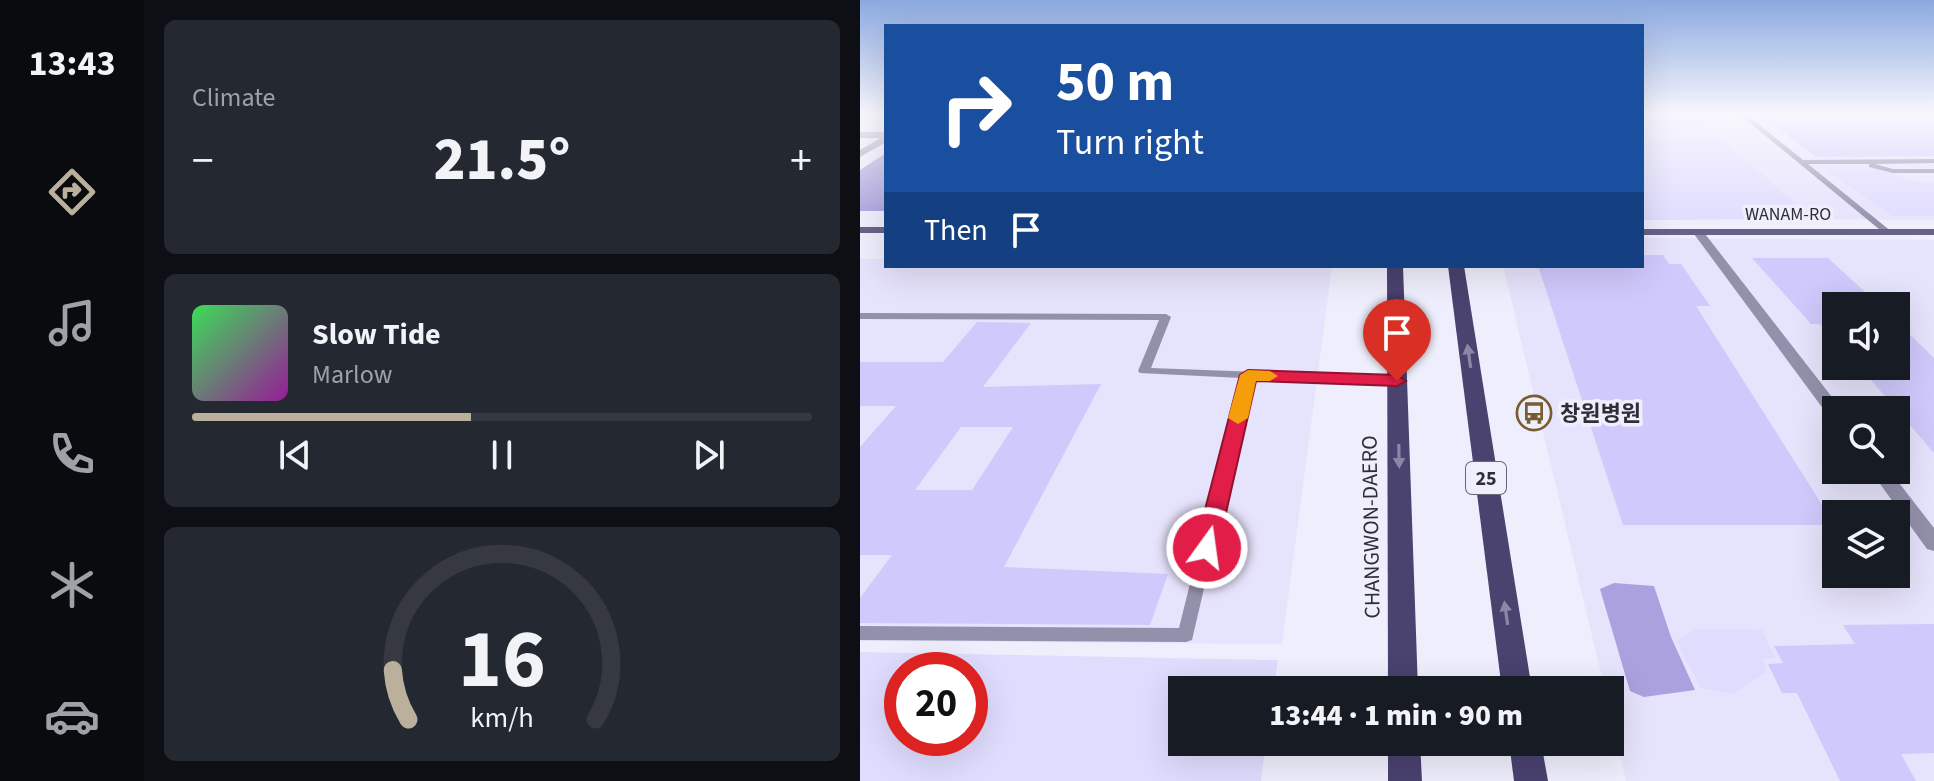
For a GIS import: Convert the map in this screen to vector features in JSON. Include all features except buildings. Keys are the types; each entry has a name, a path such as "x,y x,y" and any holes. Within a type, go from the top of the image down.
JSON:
{"main road":[{"path":"860,230 884,230"},
{"name":"WANAM-RO","path":"1644,232 1934,232"},
{"name":"CHANGWON-DAERO","path":"1395,268 1403,676"},
{"name":"25","path":"1456,268 1515,676"},
{"path":"1404,756 1405,781"},
{"path":"1527,756 1531,781"}],"street":[{"path":"1698,232 1822,396"},
{"path":"1890,484 1934,543"}],"lane":[{"path":"1787,150 1888,232"},
{"path":"1862,161 1893,171 1934,171"},
{"path":"1801,162 1934,161"},
{"path":"860,316 1166,317 1144,371 1397,381"},
{"path":"860,633 1186,635 1248,375"}],"shaded area":[{"path":"1644,150 1735,150 1814,219 1644,220"},
{"path":"1735,150 1934,150 1934,220 1814,219"},
{"path":"884,154 884,211 860,211 860,170"},
{"path":"1875,168 1917,182 1934,182 1934,216 1892,216 1824,169"},
{"path":"1644,238 1934,240 1934,781 1626,781 1620,756 1624,756 1624,676 1602,676 1503,268 1644,268"},
{"path":"860,259 884,259 884,268 1332,268 1282,644 860,641"},
{"path":"1614,583 1654,586 1671,637 1695,690 1644,697 1630,691 1600,589"},
{"path":"1696,629 1762,630 1775,658 1763,659 1767,672 1732,694 1701,688 1676,641"},
{"path":"860,652 884,652 884,756 988,756 988,654 1278,660 1275,676 1168,676 1168,756 1264,756 1261,781 860,781"}],"slow traffic":[{"path":"1238,418 1248,375 1270,376"}],"place":[{"name":"창원병원","path":"1534,413"}],"route":[{"path":"1207,548 1248,375 1397,381"}]}
